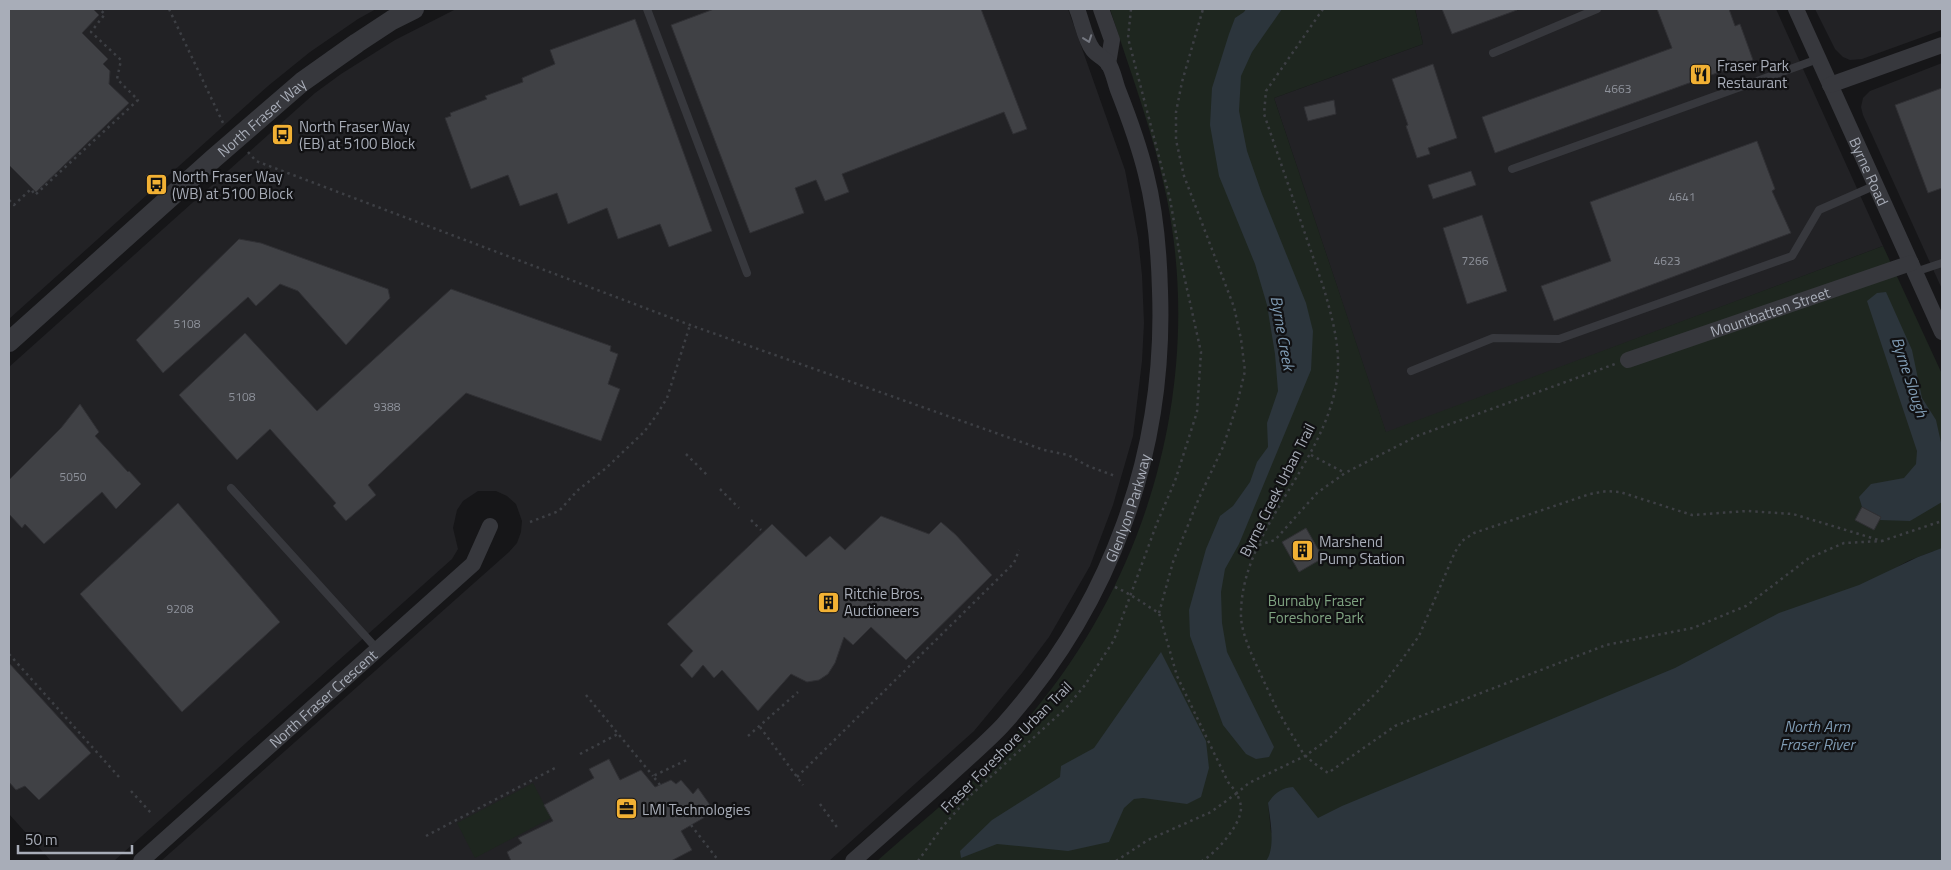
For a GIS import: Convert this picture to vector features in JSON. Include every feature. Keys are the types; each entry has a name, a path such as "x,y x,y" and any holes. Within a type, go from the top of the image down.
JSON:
{"street":[{"name":"Glenlyon Parkway","path":"853,861 966,760 1001,726 1040,680 1068,641 1086,610 1115,548 1136,492 1149,436 1159,371 1161,328 1158,248 1154,210 1135,134 1108,64 1092,48 1077,9"},
{"name":"Glenlyon Parkway","path":"1101,9 1112,40 1108,64"},
{"name":"Byrne Road","path":"1796,9 1942,332"},
{"name":"North Fraser Way","path":"9,342 302,82 356,43 409,10"},
{"path":"1830,85 1942,45"},
{"name":"Mountbatten Street","path":"1628,360 1913,268"},
{"name":"North Fraser Crescent","path":"141,861 473,564 490,526"}],"lane":[{"path":"647,9 747,273"},
{"path":"1493,53 1596,9"},
{"path":"1512,169 1818,59"},
{"path":"1410,371 1493,338 1559,339 1792,256 1819,210 1876,185"},
{"path":"1913,268 1942,263"},
{"path":"231,488 377,649"}],"path":[{"path":"9,200 14,206 31,189 36,195 138,100 117,80 121,60 91,32 105,14 99,9"},
{"path":"169,9 224,125"},
{"path":"1202,861 1211,856 1223,843 1235,825 1241,808 1236,793 1228,782 1177,676 1159,613 1173,562 1222,447 1236,408 1245,371 1234,307 1184,176 1176,140 1176,112 1182,82 1203,9"},
{"name":"Byrne Creek Urban Trail","path":"1305,756 1277,709 1250,651 1241,618 1246,576 1259,546 1310,455 1326,418 1338,368 1337,346 1332,317 1324,289 1264,114 1266,91 1323,9"},
{"path":"248,152 256,161 690,325 1044,450 1068,455 1088,466 1115,476"},
{"path":"147,175 156,185"},
{"path":"530,522 559,511 578,490 606,469 644,432 667,398 690,325"},
{"path":"1259,546 1276,540 1317,493 1345,473 1417,436 1628,360"},
{"path":"686,454 707,475"},
{"path":"1310,455 1345,473"},
{"path":"720,489 739,508"},
{"path":"1116,861 1148,840 1211,812 1249,783 1305,756 1330,738 1381,688 1418,636 1455,552 1462,541 1474,533 1590,494 1607,491 1620,492 1692,515 1747,511 1793,514 1882,541"},
{"path":"751,520 761,530"},
{"path":"1305,756 1328,773 1395,726 1606,645 1693,628 1746,606 1809,558 1844,543 1882,541 1942,521"},
{"path":"797,777 1014,563 1019,550"},
{"name":"Fraser Foreshore Urban Trail","path":"918,861 957,810 987,780 1054,721 1085,685 1114,640 1130,594 1136,600 1159,613"},
{"path":"9,654 119,777"},
{"path":"748,736 798,692"},
{"path":"586,695 660,785"},
{"path":"760,727 803,785"},
{"path":"580,754 618,734"},
{"path":"653,776 689,759"},
{"path":"426,836 557,766"},
{"path":"131,791 151,814"},
{"path":"820,804 840,830"},
{"path":"691,825 718,860"}],"shaded area":[{"path":"9,9 376,9 310,52 268,86 9,319"},
{"path":"456,9 1068,9 1125,170 1138,238 1144,323 1142,361 1133,436 1113,505 1090,566 1049,637 974,731 829,861 161,861 517,543 522,521 516,504 507,496 496,491 478,491 463,501 457,510 453,528 458,549 452,559 114,861 51,861 9,814 9,367 315,93 395,40"},
{"path":"1415,9 1776,9 1883,246 1386,433 1274,98 1423,44"},
{"path":"1815,9 1942,9 1942,30 1862,59 1850,60 1843,57 1835,49"},
{"path":"1942,63 1942,289 1861,107 1863,98 1870,91"}],"green space":[{"name":"Burnaby Fraser Foreshore Park","path":"1110,9 1415,9 1423,44 1274,98 1386,432 1883,246 1942,374 1942,559 1934,551 1908,561 1365,861 1268,803 1271,832 1311,861 877,861 957,792 1003,748 1034,711 1075,656 1109,597 1137,534 1158,470 1172,403 1178,335 1176,267 1162,175"},
{"path":"533,783 551,818 475,858 457,823"}],"water":[{"name":"Byrne Creek","path":"1246,9 1282,9 1252,52 1241,76 1239,111 1247,151 1262,194 1306,303 1313,331 1311,370 1239,544 1225,569 1221,592 1222,623 1227,652 1274,747 1269,757 1256,759 1246,754 1223,725 1190,636 1189,610 1206,549 1220,516 1233,506 1250,482 1257,462 1268,447 1267,423 1278,391 1275,354 1267,305 1255,264 1219,176 1210,125 1212,88 1235,18"},
{"name":"Byrne Slough","path":"1886,292 1912,350 1922,398 1936,420 1942,447 1942,502 1910,521 1880,520 1881,517 1862,507 1859,497 1871,484 1904,478 1916,464 1917,451 1867,301 1877,293"},
{"name":"North Arm Fraser River","path":"1942,548 1942,861 1266,861 1272,841 1268,803 1282,790 1293,787 1318,818 1342,806 1675,668 1779,613 1859,585 1918,557"},
{"path":"1161,652 1206,741 1209,768 1201,797 1187,804 1143,798 1134,799 1124,808 1109,842 1068,851 997,844 961,858 960,851 992,820 1060,777 1061,766 1094,748"}],"building":[{"path":"9,9 93,9 99,15 82,33 108,59 103,64 110,71 109,84 129,103 36,192 9,165"},
{"path":"714,9 981,9 1027,129 1013,134 1004,112 842,174 849,192 825,201 816,180 795,188 804,213 750,233 671,25"},
{"path":"1442,9 1517,9 1517,10 1452,34"},
{"path":"1657,9 1729,9 1735,26 1740,24 1753,60 1495,153 1482,117 1672,48"},
{"path":"635,19 712,231 669,247 660,224 618,239 607,208 568,224 557,193 520,206 508,175 471,189 445,118 451,116 450,113 487,99 485,96 523,82 522,78 555,64 550,50"},
{"path":"1433,64 1457,138 1428,148 1430,154 1417,158 1392,79"},
{"path":"1942,88 1942,188 1928,193 1895,105"},
{"path":"1334,100 1336,114 1308,121 1304,107"},
{"path":"1757,141 1775,189 1772,191 1791,233 1554,321 1541,286 1611,261 1590,202"},
{"path":"1471,171 1476,185 1433,199 1428,185"},
{"path":"1482,215 1507,291 1467,304 1443,228"},
{"path":"239,239 261,243 388,289 390,298 346,345 298,291 280,284 256,306 248,297 163,373 136,340"},
{"path":"451,289 611,346 610,351 618,354 608,384 620,389 601,441 466,393 368,485 376,495 346,521 333,506 336,503 270,429 237,460 179,395 245,333 317,411"},
{"path":"80,404 99,432 95,436 141,484 116,509 102,492 44,544 25,524 22,528 9,514 9,480 61,428"},
{"path":"178,503 280,622 182,712 80,594"},
{"path":"1862,507 1881,517 1874,530 1855,520"},
{"name":"Ritchie Bros. Auctioneers","path":"881,516 929,534 941,522 956,535 992,575 906,660 871,627 853,645 844,637 835,663 828,674 819,680 807,682 791,674 758,711 722,670 714,678 703,665 692,678 680,665 693,651 667,624 772,524 806,557 830,536 845,550"},
{"name":"Marshend Pump Station","path":"1306,528 1323,558 1299,572 1282,542"},
{"path":"9,663 91,753 39,800 25,786 16,790 9,782"},
{"name":"LMI Technologies","path":"609,759 620,780 641,770 655,787 671,780 676,784 681,780 693,794 698,788 710,805 700,812 705,817 681,831 692,850 671,861 511,861 507,852 522,843 518,838 553,821 544,805 594,778 589,769"}],"place":[{"name":"Fraser Park Restaurant","path":"1701,74"},
{"name":"North Fraser Way (EB) at 5100 Block","path":"283,135"},
{"name":"North Fraser Way (WB) at 5100 Block","path":"156,185"},
{"name":"Marshend Pump Station","path":"1303,550"},
{"name":"Ritchie Bros. Auctioneers","path":"828,602"},
{"name":"LMI Technologies","path":"626,809"}]}
